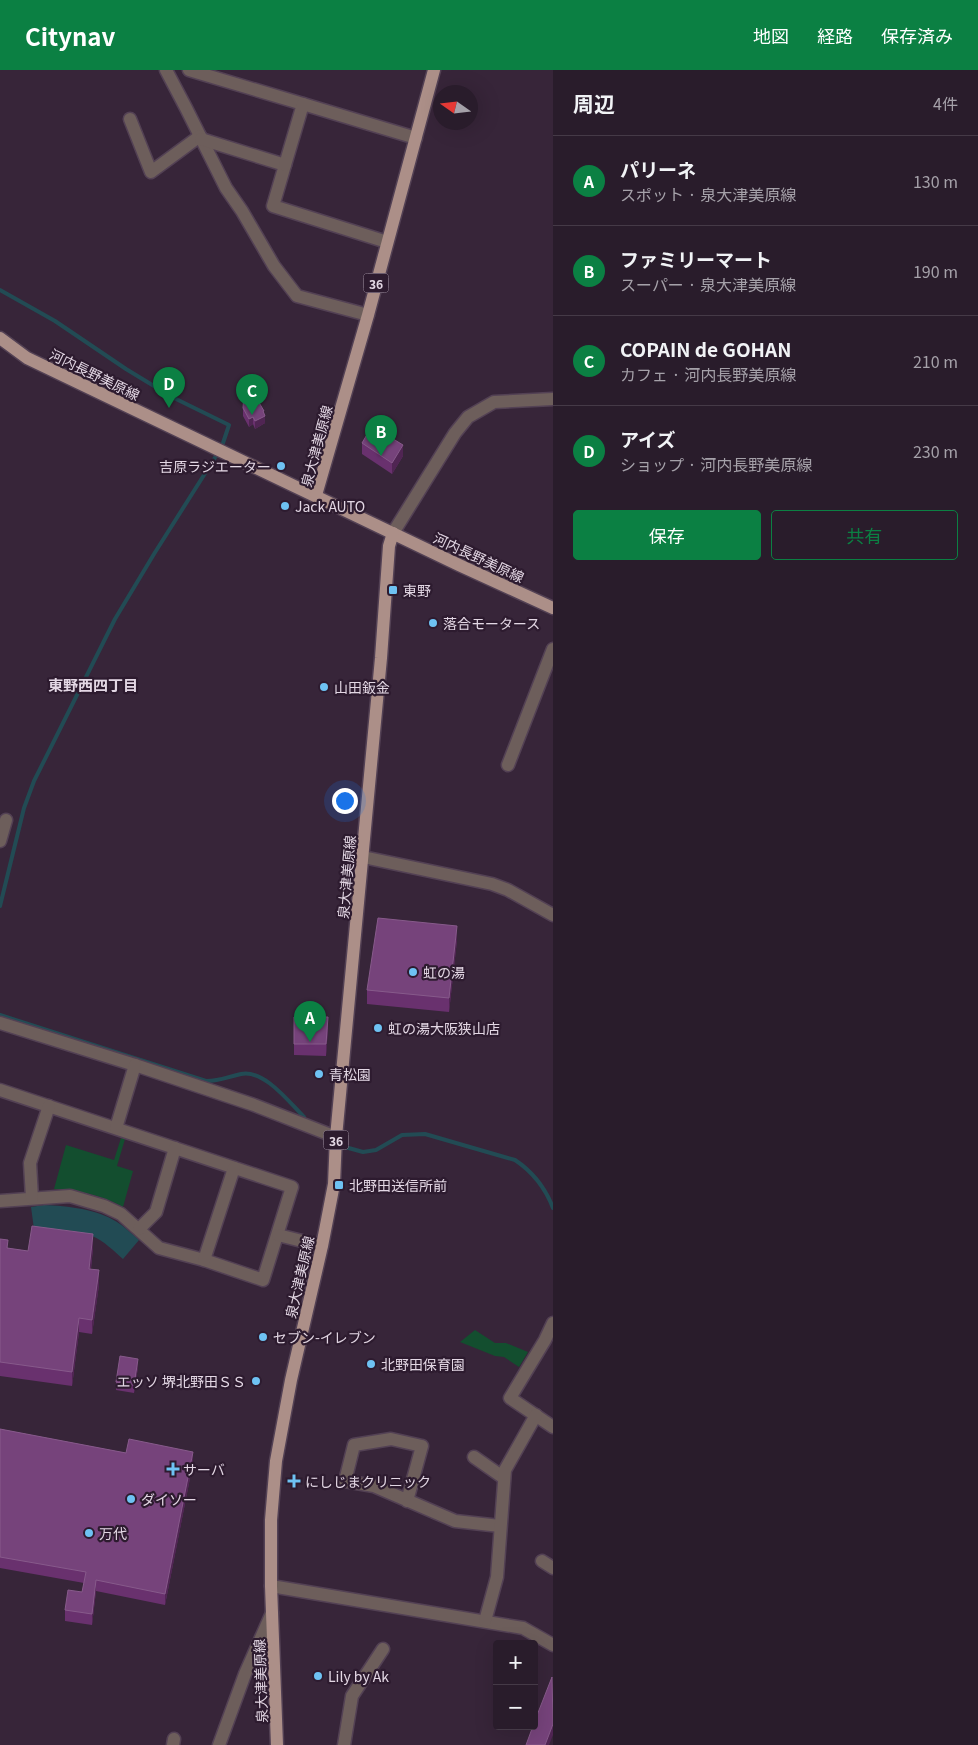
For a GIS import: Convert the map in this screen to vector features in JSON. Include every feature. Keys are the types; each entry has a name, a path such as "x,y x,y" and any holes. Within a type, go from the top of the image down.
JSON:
{"main road":[{"name":"泉大津美原線","path":"277,1745 271,1586 271,1520 276,1461 291,1380 322,1246 334,1184 336,1137 381,658 388,546 393,532 316,495 368,315 434,70"},
{"name":"河内長野美原線","path":"0,338 27,358 316,495"},
{"name":"河内長野美原線","path":"393,532 553,608"}],"street":[{"path":"166,70 226,188 242,211 274,266 297,296 368,315"},
{"path":"189,70 416,138"},
{"path":"303,104 273,206 388,242"},
{"path":"130,119 151,172 201,138"},
{"path":"201,138 285,165"},
{"path":"393,532 455,433 468,417 494,402 553,399"},
{"path":"508,765 553,649"},
{"path":"0,841 6,820"},
{"path":"363,857 492,884 508,890 553,915"},
{"path":"0,1023 254,1105 336,1137"},
{"path":"116,1128 134,1065"},
{"path":"0,1090 292,1188 263,1280 204,1260 159,1248 121,1214 104,1206 70,1196 0,1201"},
{"path":"32,1198 30,1164 50,1106"},
{"path":"139,1229 156,1212 175,1148"},
{"path":"204,1260 234,1168"},
{"path":"278,1235 322,1246"},
{"path":"553,1323 545,1340 510,1398 553,1427"},
{"path":"485,1621 497,1577 505,1470 536,1415"},
{"path":"407,1501 422,1446 391,1439 354,1445 345,1481 374,1486 407,1501 455,1521 500,1526"},
{"path":"474,1457 504,1478"},
{"path":"271,1586 523,1628 553,1645"},
{"path":"219,1745 244,1674 272,1613"},
{"path":"344,1745 352,1696 383,1649"}],"green space":[{"path":"121,1138 125,1139 117,1166 133,1171 123,1207 89,1194 54,1189 66,1145 114,1160"},
{"path":"475,1330 495,1343 506,1343 528,1352 519,1367 504,1357 495,1356 460,1342"}],"shaded area":[{"path":"44,1205 72,1207 101,1214 120,1224 139,1240 123,1259 105,1243 92,1236 56,1229 34,1229 31,1207"}],"building":[{"path":"251,389 265,416 255,421 253,417 249,419 243,408 244,394"},
{"path":"372,426 403,445 392,463 362,443"},
{"name":"虹の湯","path":"378,918 457,926 449,998 367,990"},
{"path":"294,1017 328,1017 326,1044 294,1044"},
{"path":"32,1226 93,1234 89,1269 99,1270 92,1320 79,1318 72,1372 0,1362 0,1239 8,1240 7,1248 28,1251"},
{"path":"120,1356 138,1359 134,1385 116,1382"},
{"name":"万代","path":"0,1429 126,1453 129,1439 193,1452 165,1594 96,1580 92,1614 65,1610 68,1590 82,1592 86,1572 0,1557"},
{"path":"552,1677 553,1724 545,1745 526,1745 532,1730 538,1730 538,1713"}],"waterway":[{"path":"0,290 55,321 126,369 172,397 229,425 223,443"},
{"path":"0,906 24,808 34,781 115,619 216,456"},
{"path":"0,1015 206,1081 220,1080 241,1074 258,1076 284,1095 304,1117"},
{"path":"345,1147 363,1152 376,1150 402,1135 425,1134 515,1160 538,1181 553,1208"}],"place":[{"name":"アイズ","path":"169,408"},
{"name":"COPAIN de GOHAN","path":"252,415"},
{"name":"ファミリーマート","path":"381,456"},
{"name":"吉原ラジエーター","path":"281,466"},
{"name":"Jack AUTO","path":"285,506"},
{"name":"東野","path":"393,590"},
{"name":"落合モータース","path":"433,623"},
{"name":"山田鈑金","path":"324,687"},
{"name":"虹の湯","path":"413,972"},
{"name":"虹の湯大阪狭山店","path":"378,1028"},
{"name":"パリーネ","path":"310,1042"},
{"name":"青松園","path":"319,1074"},
{"name":"北野田送信所前","path":"339,1185"},
{"name":"セブン-イレブン","path":"263,1337"},
{"name":"北野田保育園","path":"371,1364"},
{"name":"エッソ 堺北野田ＳＳ","path":"256,1381"},
{"name":"サーバ","path":"173,1469"},
{"name":"にしじまクリニック","path":"294,1481"},
{"name":"ダイソー","path":"131,1499"},
{"name":"万代","path":"89,1533"},
{"name":"Lily by Ak","path":"318,1676"}],"district":[{"name":"東野西四丁目","path":"93,684"}]}
